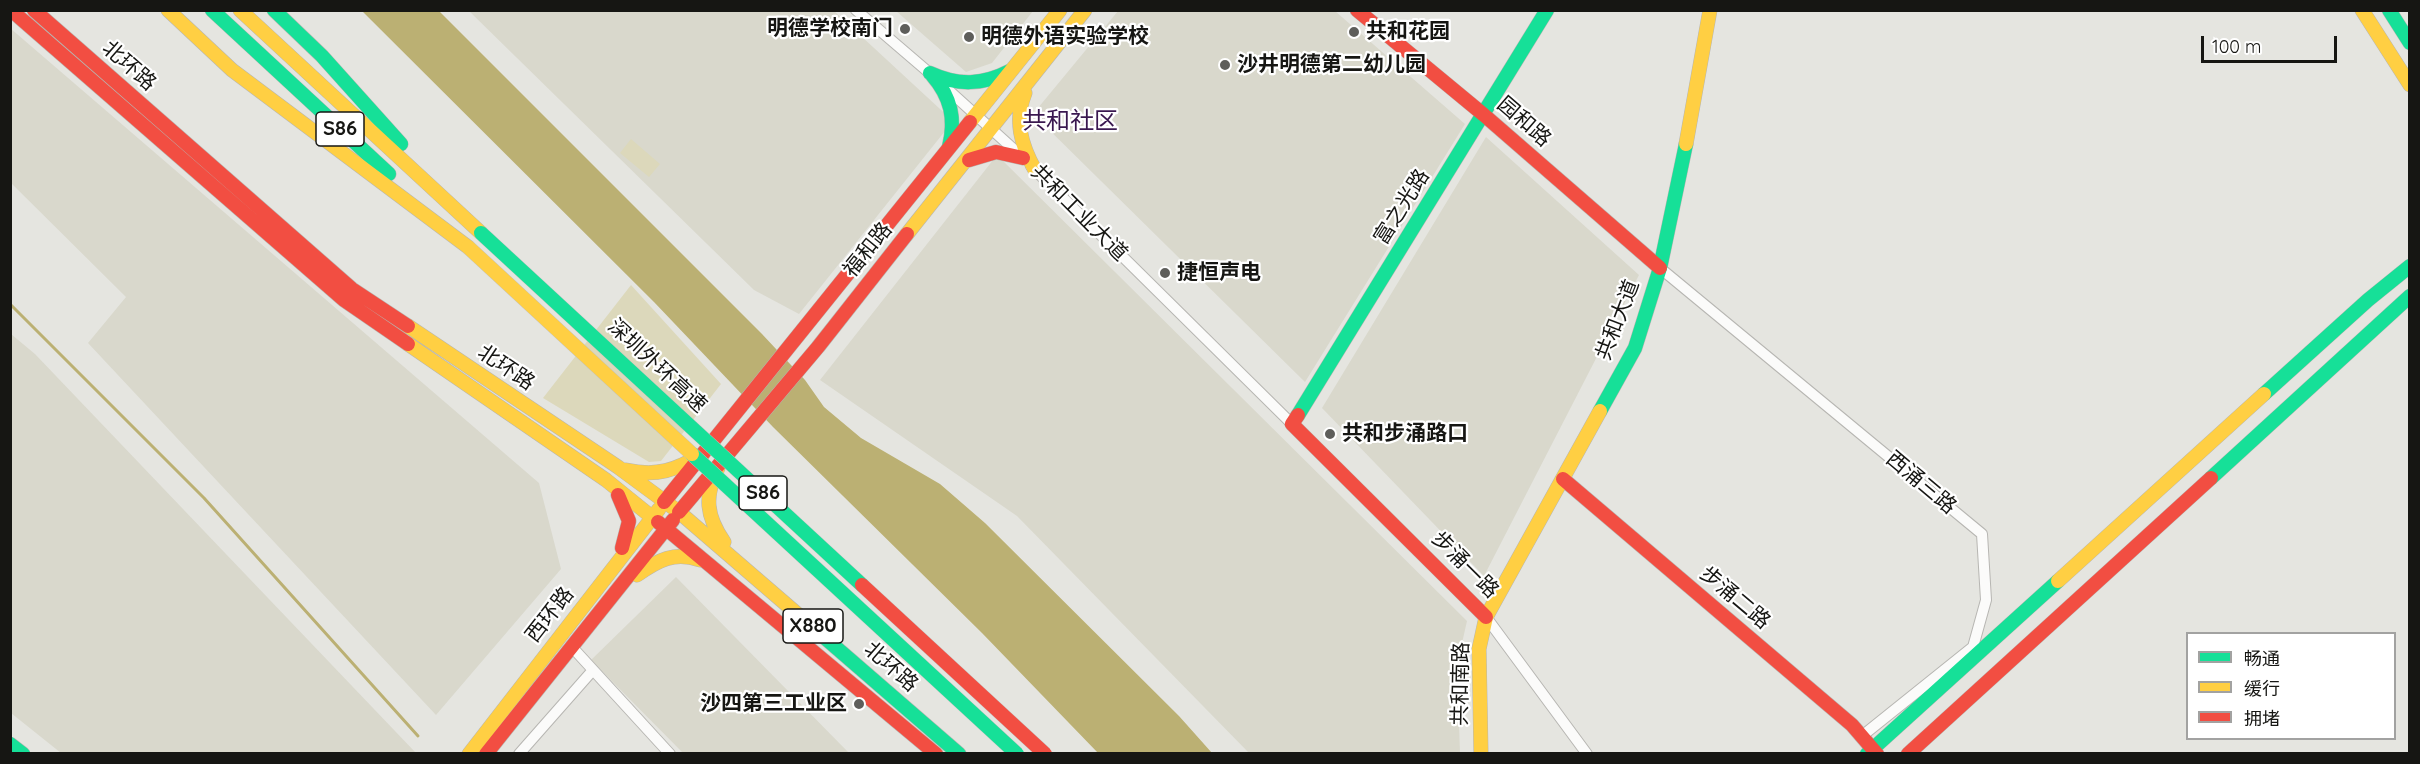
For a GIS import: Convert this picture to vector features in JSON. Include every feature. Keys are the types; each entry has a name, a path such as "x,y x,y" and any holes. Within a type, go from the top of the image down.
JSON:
{"main road":[{"name":"北环路","path":"11,10 344,300 606,480 710,563 936,753"},
{"name":"北环路","path":"34,10 352,289 618,467 680,512 959,753"},
{"path":"168,10 232,70 468,247"},
{"name":"深圳外环高速","path":"212,10 1017,753"},
{"name":"深圳外环高速","path":"240,10 1045,753"},
{"path":"274,10 322,56 481,233"},
{"name":"福和路","path":"664,502 735,418 1060,10"},
{"name":"福和路","path":"666,528 818,347 1085,10"},
{"name":"园和路","path":"1357,10 1484,115 1660,268"},
{"name":"富之光路","path":"1292,424 1547,10"},
{"name":"共和大道","path":"1486,617 1635,348 1660,268 1697,93 1710,10"},
{"path":"2362,10 2409,85"},
{"path":"2389,10 2409,43"},
{"path":"930,73 947,81 975,83 993,79 1017,65"},
{"path":"930,73 942,87 952,112 951,138 945,155"},
{"path":"1032,77 1020,102 1019,122 1022,142 1035,170"},
{"path":"960,168 977,155 992,151 1008,152 1023,158"},
{"path":"1872,752 2324,340 2409,266"},
{"path":"1908,753 2409,296"},
{"name":"步涌一路","path":"1292,424 1486,617"},
{"path":"618,467 647,476 660,476 673,472 703,454"},
{"path":"718,468 707,487 707,510 715,531 739,562"},
{"name":"步涌二路","path":"1563,479 1862,736 1872,752"},
{"path":"606,480 625,505 630,519 629,533 614,567"},
{"name":"西环路","path":"469,753 664,502"},
{"name":"西环路","path":"486,753 666,528"},
{"path":"617,590 655,561 669,555 691,556 710,563"},
{"name":"共和南路","path":"1481,753 1479,649 1486,617"},
{"path":"10,744 23,753"}],"street":[{"name":"共和工业大道","path":"856,10 930,73 1023,158 1292,424"},
{"name":"西涌三路","path":"1660,268 1982,534 1986,600 1973,647 1862,736"},
{"name":"步涌一路","path":"1486,617 1587,753"},
{"path":"572,647 670,753"},
{"path":"519,753 594,670"}],"shaded area":[{"path":"362,11 439,11 762,334 805,380 824,407 861,438 940,484 985,523 1179,716 1212,753 1098,753 982,633 773,427 654,302"},
{"path":"469,11 834,11 953,121 799,314 754,290"},
{"name":"明德外语实验学校","path":"896,11 1033,11 992,63 966,72"},
{"path":"1118,11 1335,11 1465,124 1305,382 1033,114"},
{"path":"10,28 539,483 561,569 436,715 88,343 126,297 11,183"},
{"path":"1486,137 1639,275 1484,576 1322,408"},
{"path":"631,139 660,164 649,177 620,153"},
{"path":"997,155 1467,621 1457,665 1460,753 1249,753 1017,516 820,380"},
{"path":"631,285 721,384 661,461 649,462 543,398"},
{"path":"11,334 35,354 416,753 61,753 11,713"},
{"path":"676,577 849,753 683,753 591,660"}],"waterway":[{"path":"10,304 204,498 418,736"}],"traffic: fast":[{"path":"212,10 389,174"},
{"path":"274,10 322,56 401,144"},
{"path":"1298,415 1547,10"},
{"path":"2389,10 2410,43"},
{"path":"930,73 951,80 970,82 990,79 1010,71"},
{"path":"932,75 948,100 952,118 949,147"},
{"path":"1600,411 1635,348 1660,268 1686,144"},
{"path":"481,233 862,585"},
{"path":"2264,394 2368,300 2410,266"},
{"path":"2211,478 2410,296"},
{"path":"692,454 1017,754"},
{"path":"1867,754 2058,581"},
{"path":"802,618 959,754"},
{"path":"10,744 23,754"}],"traffic: slow":[{"path":"168,10 232,70 468,247"},
{"path":"240,10 481,233"},
{"path":"970,122 1060,10"},
{"path":"907,234 1085,10"},
{"path":"1686,144 1710,10"},
{"path":"2362,10 2410,85"},
{"path":"1025,93 1020,113 1021,132 1026,151 1035,170"},
{"path":"468,247 692,454"},
{"path":"408,326 618,467 679,512 802,618"},
{"path":"408,344 606,480 658,522"},
{"path":"2058,581 2264,394"},
{"path":"1481,754 1479,649 1486,617 1600,411"},
{"path":"626,470 647,473 666,471 703,454"},
{"path":"718,468 710,488 709,506 710,515 724,542"},
{"path":"469,754 659,509"},
{"path":"637,575 667,558 683,556 700,560"}],"traffic: jam":[{"path":"11,10 344,300 408,344"},
{"path":"34,10 352,289 408,326"},
{"path":"1357,10 1484,115 1660,268"},
{"path":"664,502 970,122"},
{"path":"969,160 996,152 1023,158"},
{"path":"679,512 818,347 907,234"},
{"path":"1298,415 1292,424 1486,617"},
{"path":"1908,754 2211,478"},
{"path":"1563,479 1852,725 1877,754"},
{"path":"618,495 629,521 622,548"},
{"path":"486,754 673,520"},
{"path":"658,522 936,754"},
{"path":"862,585 1045,754"}],"place":[{"name":"明德学校南门","path":"905,29"},
{"name":"共和花园","path":"1354,32"},
{"name":"明德外语实验学校","path":"969,37"},
{"name":"沙井明德第二幼儿园","path":"1225,65"},
{"name":"捷恒声电","path":"1165,273"},
{"name":"共和步涌路口","path":"1330,434"},
{"name":"沙四第三工业区","path":"859,704"}],"district":[{"name":"共和社区","path":"1070,122"}]}
